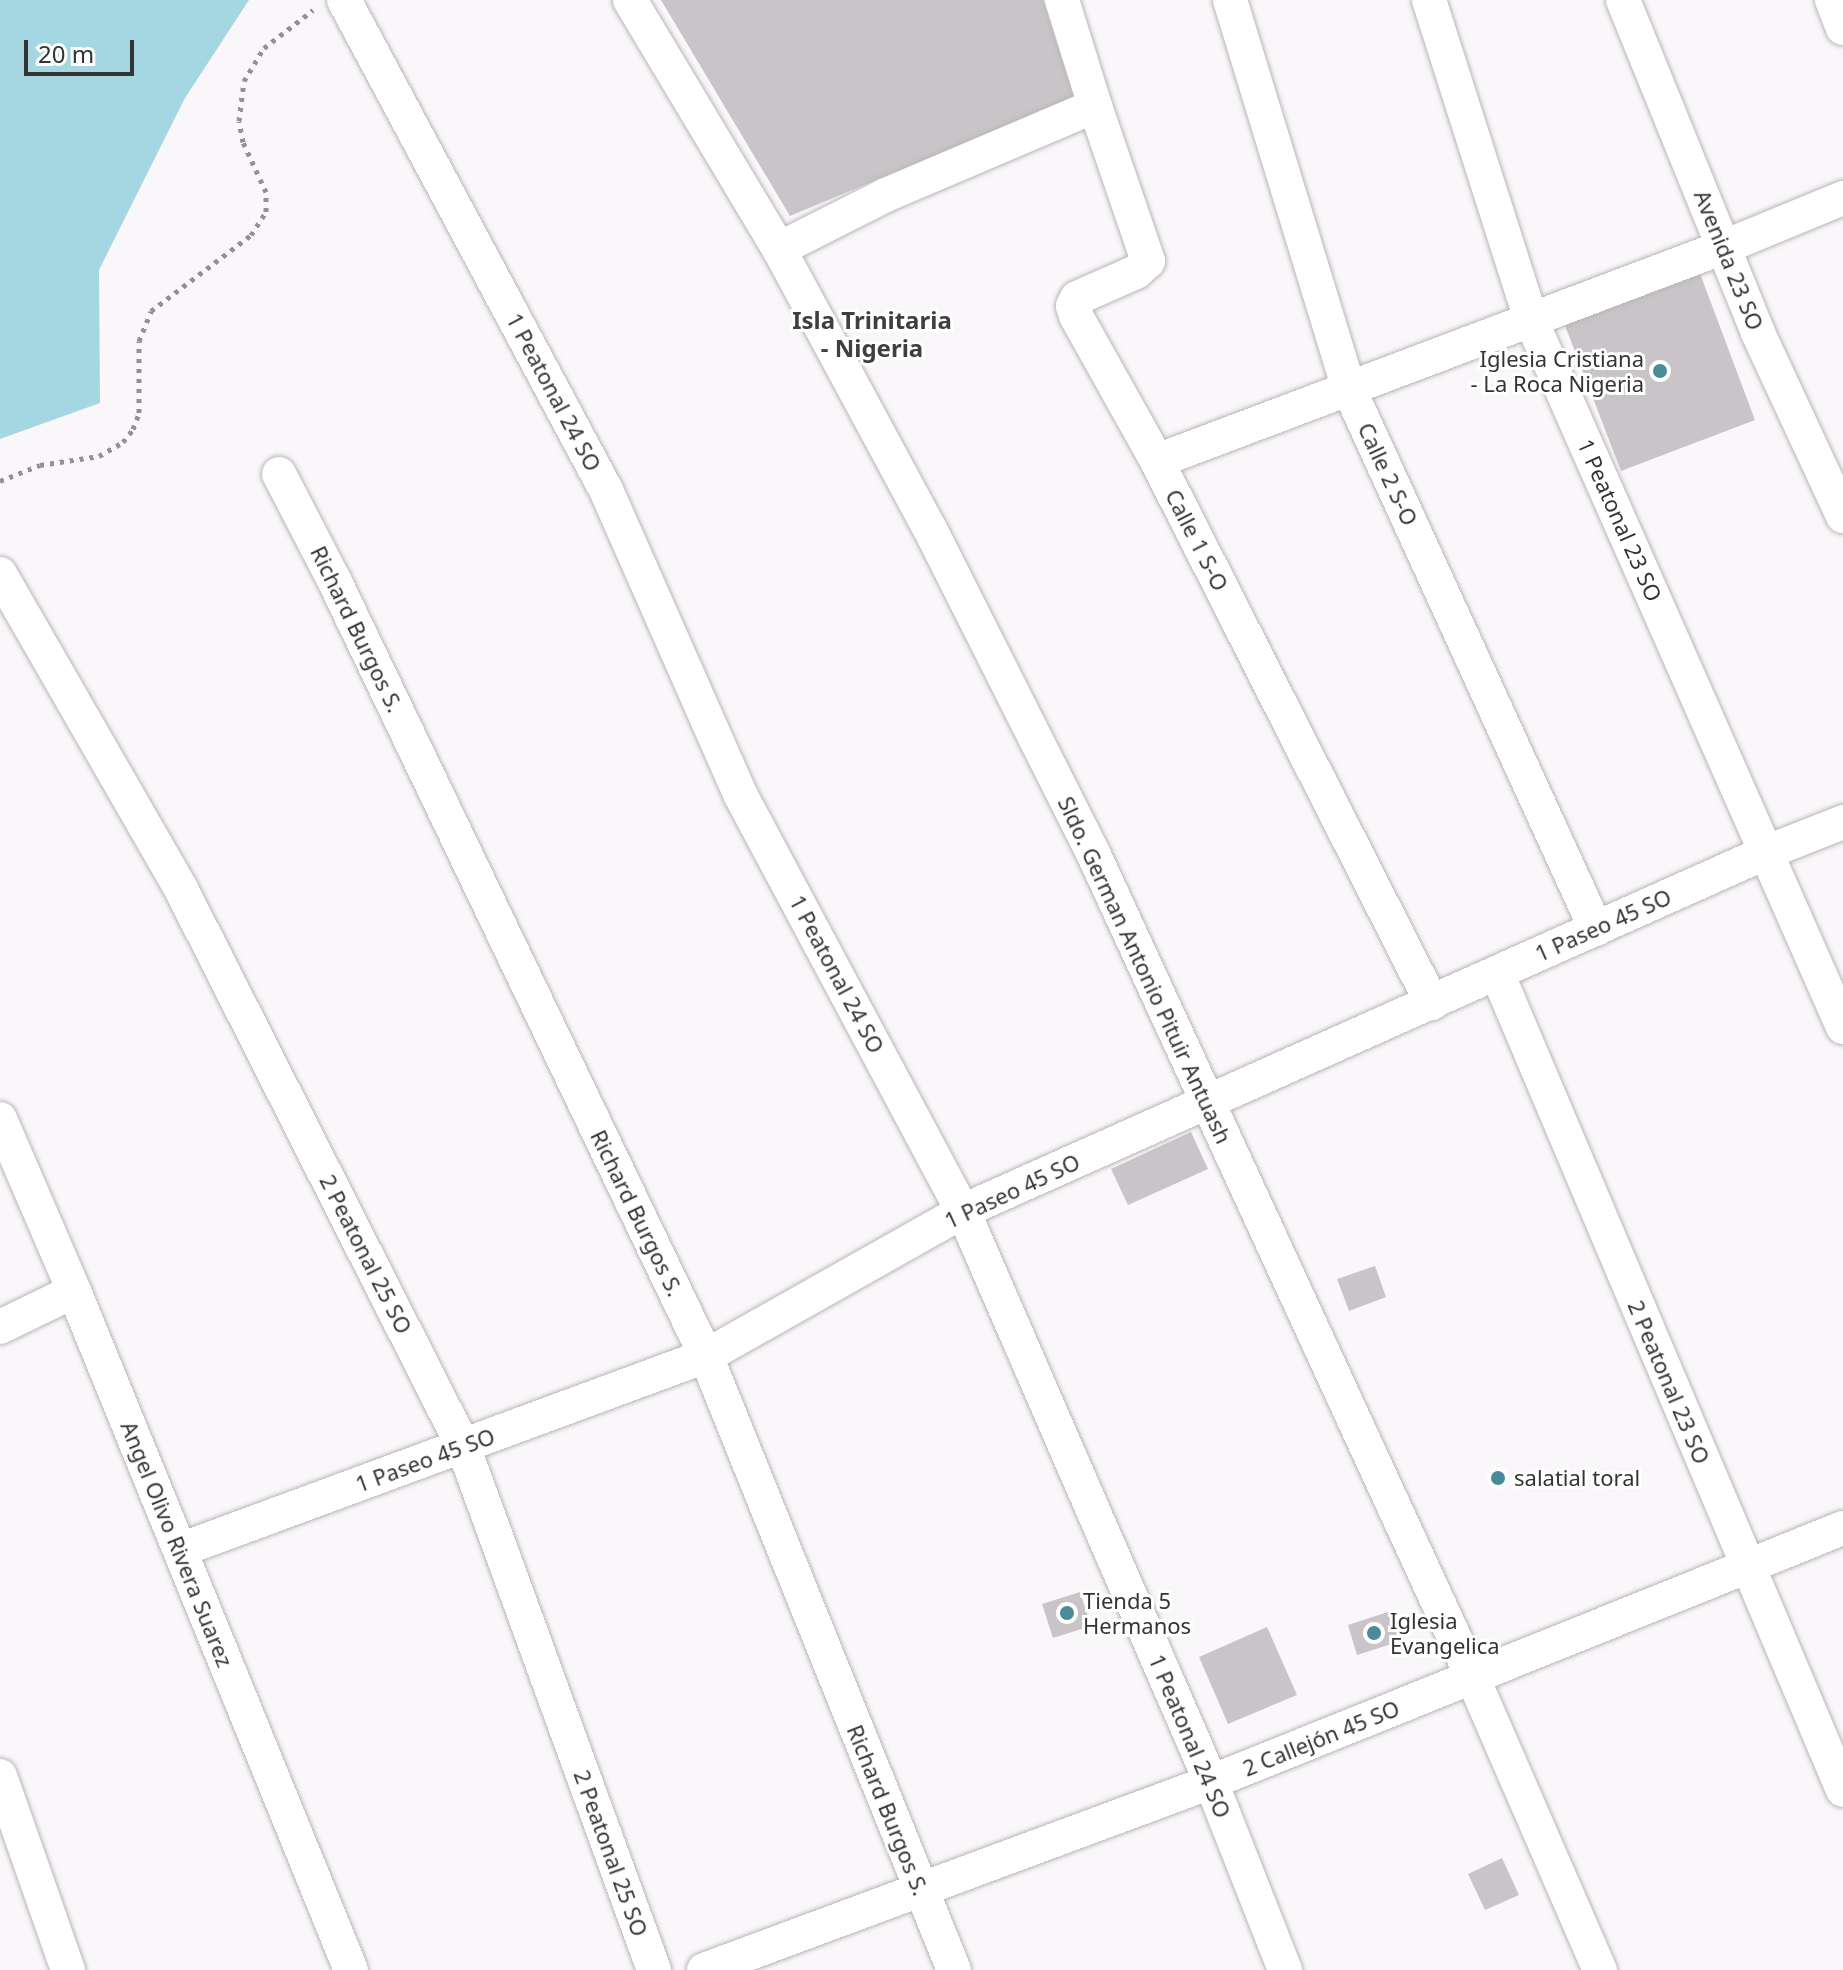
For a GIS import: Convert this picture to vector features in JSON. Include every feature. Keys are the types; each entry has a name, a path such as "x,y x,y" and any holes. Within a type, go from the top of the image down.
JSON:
{"street":[{"name":"Sldo. German Antonio Pituir Antuash","path":"630,0 779,249 944,557 1093,853 1472,1676 1600,1970"},
{"path":"779,249 886,195 1095,106 1062,0"},
{"name":"Calle 2 S-O","path":"1230,0 1349,389 1596,929"},
{"name":"1 Peatonal 23 SO","path":"1429,0 1531,320 1843,1027"},
{"name":"Avenida 23 SO","path":"1623,0 1758,333 1843,516"},
{"path":"1832,0 1843,28"},
{"name":"1 Peatonal 24 SO","path":"329,5 606,490 741,796 963,1211 1211,1782 1285,1970"},
{"name":"Calle 1 S-O","path":"1095,106 1148,261 1136,272 1077,298 1073,306 1157,461 1432,1003"},
{"path":"1157,461 1724,247 1843,198"},
{"name":"Richard Burgos S.","path":"279,474 334,580 706,1356 954,1970"},
{"name":"2 Peatonal 25 SO","path":"0,574 181,889 463,1446 654,1970"},
{"name":"1 Paseo 45 SO","path":"180,1550 706,1356 963,1211 1767,852 1843,822"},
{"name":"2 Peatonal 23 SO","path":"1497,973 1843,1790"},
{"name":"Angel Olivo Rivera Suarez","path":"0,1119 74,1291 351,1970"},
{"path":"0,1327 74,1291"},
{"name":"2 Callejón 45 SO","path":"704,1970 1211,1782 1843,1528"},
{"path":"0,1776 68,1970"}],"path":[{"path":"0,481 40,465 99,456 123,442 133,429 139,413 139,341 151,311 251,235 266,212 266,192 243,142 239,121 244,81 264,48 329,5"}],"water":[{"path":"0,0 249,0 185,98 99,270 100,403 0,439"}],"building":[{"path":"661,0 1043,0 1074,97 790,216"},
{"name":"Iglesia Cristiana - La Roca Nigeria","path":"1699,271 1755,420 1621,471 1564,323"},
{"path":"1191,1132 1208,1169 1128,1205 1111,1169"},
{"path":"1375,1266 1386,1297 1349,1311 1337,1279"},
{"path":"1080,1592 1091,1626 1053,1638 1042,1604"},
{"name":"Iglesia Evangelica","path":"1391,1611 1401,1641 1357,1655 1348,1625"},
{"path":"1267,1627 1297,1695 1228,1724 1199,1657"},
{"path":"1502,1858 1519,1895 1485,1910 1468,1874"}],"place":[{"name":"Iglesia Cristiana - La Roca Nigeria","path":"1660,371"},
{"name":"salatial toral","path":"1498,1478"},
{"name":"Tienda 5 Hermanos","path":"1067,1613"},
{"name":"Iglesia Evangelica","path":"1374,1633"}],"district":[{"name":"Isla Trinitaria - Nigeria","path":"872,334"}]}
